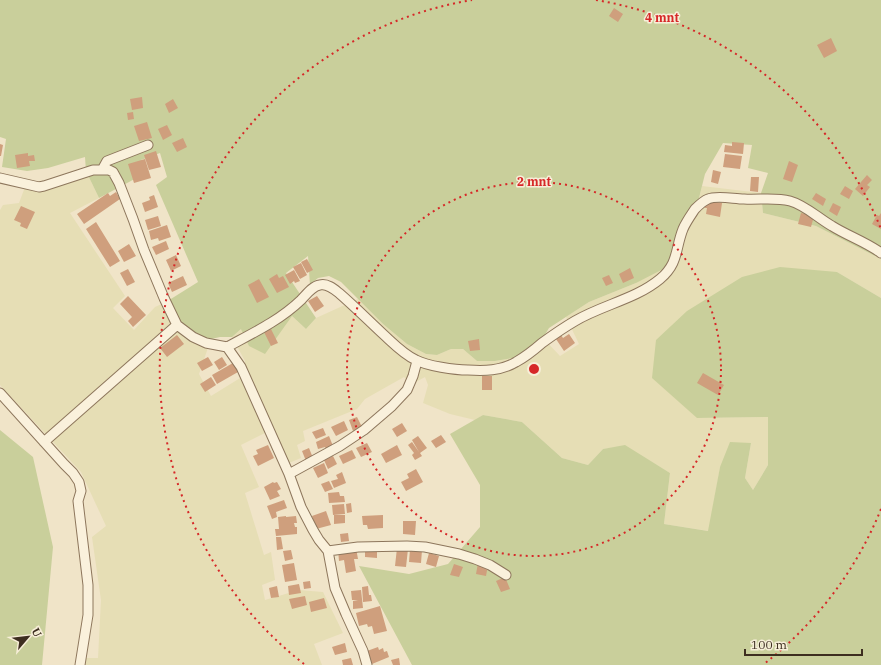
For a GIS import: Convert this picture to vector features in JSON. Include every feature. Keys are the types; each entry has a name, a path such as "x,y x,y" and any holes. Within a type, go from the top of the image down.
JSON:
{"street":[{"path":"102,170 107,161 148,145"},
{"path":"0,178 39,187 93,170 109,170 113,172 119,183 164,298 177,325 193,337 206,343 227,346 259,331 283,315 314,288 324,284 340,293 408,356 417,361 462,370 493,370 515,363 554,334 577,320 636,294 650,286 668,272 673,264 683,229 695,209 708,198 776,199 790,201 834,228 871,246 881,253"},
{"path":"44,442 177,325"},
{"path":"227,346 240,367 289,474 301,507 319,540 328,551 335,588 363,650 368,665"},
{"path":"289,474 340,446 364,430 392,406 407,390 417,361"},
{"path":"0,392 73,473 79,482 81,492 78,501 79,514 88,585 88,616 80,665"},
{"path":"328,551 358,547 425,547 475,559 490,565 506,575"}],"shaded area":[{"path":"86,171 99,198 70,213 125,296 113,308 134,330 155,307 166,302 173,316 180,320 189,332 203,338 211,339 199,374 211,396 245,375 245,361 232,337 241,329 292,316 306,329 316,318 358,299 383,324 407,344 426,354 437,355 451,349 463,349 477,361 495,361 513,358 543,338 560,356 579,344 566,317 589,302 636,283 698,202 702,186 761,193 763,213 816,226 875,256 881,257 881,298 837,272 697,418 768,417 768,465 753,490 745,478 751,443 720,467 709,531 664,524 670,473 625,446 603,449 588,465 562,458 522,422 483,415 475,420 450,414 423,403 428,385 425,377 412,384 404,377 365,399 357,409 303,431 305,441 297,445 301,458 289,463 269,431 241,445 259,487 245,493 264,555 271,552 275,580 262,585 265,600 299,590 323,592 343,633 314,644 322,665 80,665 82,658 98,658 101,600 92,537 106,526 81,472 0,385 0,210 3,205 19,203 25,187"}],"green space":[{"path":"0,0 881,0 881,257 875,256 816,226 763,213 761,193 768,173 748,168 752,145 723,143 705,174 698,202 669,266 636,283 589,302 549,328 543,338 532,349 513,358 495,361 477,361 463,349 451,349 437,355 426,354 407,344 383,324 341,282 329,276 318,278 310,285 308,256 286,273 316,318 306,329 292,316 265,354 249,346 241,329 232,337 211,339 203,338 189,332 180,320 173,316 166,302 198,282 156,185 167,177 160,153 141,160 144,174 99,198 86,171 85,157 48,168 27,171 2,167 6,139 0,137"},
{"path":"780,267 837,272 881,298 881,665 412,665 359,566 409,574 448,564 480,527 480,485 450,434 483,415 522,422 562,458 588,465 603,449 625,445 670,473 664,524 708,531 720,467 730,442 751,443 745,478 753,490 768,465 768,417 697,418 652,378 656,340 687,311 742,277"},
{"path":"0,430 33,457 53,547 42,665 0,665"}],"building":[{"path":"614,8 623,14 618,22 609,16"},
{"path":"831,38 837,51 824,58 817,45"},
{"path":"142,97 143,108 132,110 130,99"},
{"path":"173,99 178,108 169,113 165,104"},
{"path":"133,112 134,119 128,120 127,113"},
{"path":"147,122 152,138 139,141 134,126"},
{"path":"167,125 172,135 163,140 158,129"},
{"path":"183,138 187,147 177,152 172,143"},
{"path":"732,142 744,143 743,154 724,152 725,145 732,146"},
{"path":"0,144 3,145 1,156 0,156"},
{"path":"156,151 161,167 149,170 144,155"},
{"path":"28,153 28,156 34,155 35,161 29,161 30,166 17,168 15,155"},
{"path":"725,154 742,156 740,169 723,167"},
{"path":"145,159 151,178 134,183 128,164"},
{"path":"789,161 798,165 792,182 783,179"},
{"path":"713,170 721,172 718,184 711,182"},
{"path":"867,175 872,180 867,185 870,187 863,196 855,189"},
{"path":"751,177 759,177 758,192 750,191"},
{"path":"845,186 853,191 849,199 840,194"},
{"path":"116,192 120,199 84,224 77,214 108,193 110,196"},
{"path":"816,193 826,199 823,206 812,199"},
{"path":"154,195 158,207 145,212 142,203 150,200 149,197"},
{"path":"706,201 722,203 720,217 706,214"},
{"path":"833,203 841,207 837,216 829,211"},
{"path":"21,206 35,212 27,229 20,226 21,223 14,220"},
{"path":"801,213 814,216 811,227 798,224"},
{"path":"881,213 881,229 872,224 877,215 879,216"},
{"path":"158,216 161,226 148,230 145,220"},
{"path":"96,222 120,261 110,267 86,229"},
{"path":"167,225 171,237 159,241 158,238 151,240 149,231"},
{"path":"166,241 169,249 156,255 152,247"},
{"path":"129,244 136,256 124,262 118,251"},
{"path":"176,255 181,266 171,271 166,260"},
{"path":"307,259 313,270 307,273 301,262"},
{"path":"301,263 307,275 300,279 293,267"},
{"path":"630,268 634,278 623,283 619,274"},
{"path":"128,269 135,282 127,286 120,273"},
{"path":"294,270 300,281 295,283 294,281 290,284 285,275"},
{"path":"277,274 279,278 283,276 289,287 277,293 269,279"},
{"path":"609,275 613,283 606,286 602,278"},
{"path":"183,276 187,285 172,292 168,283"},
{"path":"259,279 269,297 257,303 248,285"},
{"path":"128,296 146,315 133,327 128,321 132,317 120,304"},
{"path":"317,296 324,306 315,312 308,301"},
{"path":"271,329 278,343 271,346 264,332"},
{"path":"559,332 563,338 569,334 575,343 564,351 554,336"},
{"path":"177,335 184,344 167,357 160,348"},
{"path":"479,339 480,350 470,351 468,341"},
{"path":"208,357 213,365 202,371 197,363"},
{"path":"222,357 227,365 219,370 214,362"},
{"path":"233,363 238,372 217,384 212,375"},
{"path":"703,373 724,385 718,395 697,383"},
{"path":"482,376 492,376 492,390 482,390"},
{"path":"211,377 216,385 205,392 200,384"},
{"path":"357,417 362,427 353,431 349,420"},
{"path":"344,421 348,430 336,436 331,427"},
{"path":"402,423 407,431 397,437 392,429"},
{"path":"323,428 326,435 316,439 312,432"},
{"path":"441,435 446,442 436,448 431,441"},
{"path":"329,436 333,446 326,449 325,447 318,449 316,442"},
{"path":"418,436 427,448 420,453 422,456 415,460 412,455 414,453 408,445 412,442 419,452 412,440"},
{"path":"367,443 372,452 361,457 356,448"},
{"path":"268,445 274,458 258,466 253,456 258,454 256,450"},
{"path":"397,445 402,455 386,463 381,454"},
{"path":"309,448 313,458 306,461 302,451"},
{"path":"352,450 356,458 343,464 339,456"},
{"path":"333,456 337,464 328,469 324,460"},
{"path":"324,463 328,473 318,478 313,468"},
{"path":"416,469 423,482 406,491 401,482 409,478 407,474"},
{"path":"342,472 346,483 334,488 331,481 338,479 336,475"},
{"path":"329,481 333,489 325,492 321,484"},
{"path":"273,482 277,482 281,489 277,491 280,496 270,500 264,487"},
{"path":"339,492 340,496 344,496 345,502 329,503 328,493"},
{"path":"284,500 287,508 276,512 277,517 272,519 267,506"},
{"path":"351,503 352,512 347,513 346,504"},
{"path":"344,504 345,514 333,515 332,505"},
{"path":"326,511 331,525 316,529 312,516"},
{"path":"334,515 345,515 345,523 334,524"},
{"path":"383,515 383,528 368,529 367,525 363,525 362,516"},
{"path":"296,516 297,523 294,523 295,527 297,527 297,534 276,536 275,529 279,529 278,517"},
{"path":"403,521 416,521 415,535 403,534"},
{"path":"348,533 349,541 341,542 340,534"},
{"path":"276,537 281,537 283,549 277,550"},
{"path":"356,548 358,559 354,559 356,571 346,573 344,560 339,561 338,550"},
{"path":"397,548 408,549 406,567 395,566"},
{"path":"410,549 422,550 421,563 409,562"},
{"path":"291,550 293,559 285,561 283,551"},
{"path":"365,550 377,550 377,558 365,557"},
{"path":"429,553 439,556 436,567 426,564"},
{"path":"294,563 297,580 285,582 282,565"},
{"path":"478,563 488,565 486,576 476,574"},
{"path":"454,564 463,567 459,577 450,575"},
{"path":"505,577 510,589 501,592 496,581"},
{"path":"310,581 311,588 304,589 303,582"},
{"path":"299,584 301,593 289,595 288,586"},
{"path":"277,586 279,597 271,598 269,588"},
{"path":"368,586 369,595 371,595 372,601 363,602 362,587"},
{"path":"361,590 363,608 353,609 353,601 358,600 352,600 351,591"},
{"path":"305,596 307,605 292,609 289,599"},
{"path":"324,598 327,608 311,612 309,602"},
{"path":"380,606 387,631 374,634 372,626 368,627 367,624 359,626 356,613"},
{"path":"345,643 347,652 335,655 332,647"},
{"path":"378,647 379,650 383,648 384,652 387,651 389,657 372,664 367,651"},
{"path":"351,658 353,665 343,665 342,660"},
{"path":"399,658 400,665 393,665 391,660"}]}
